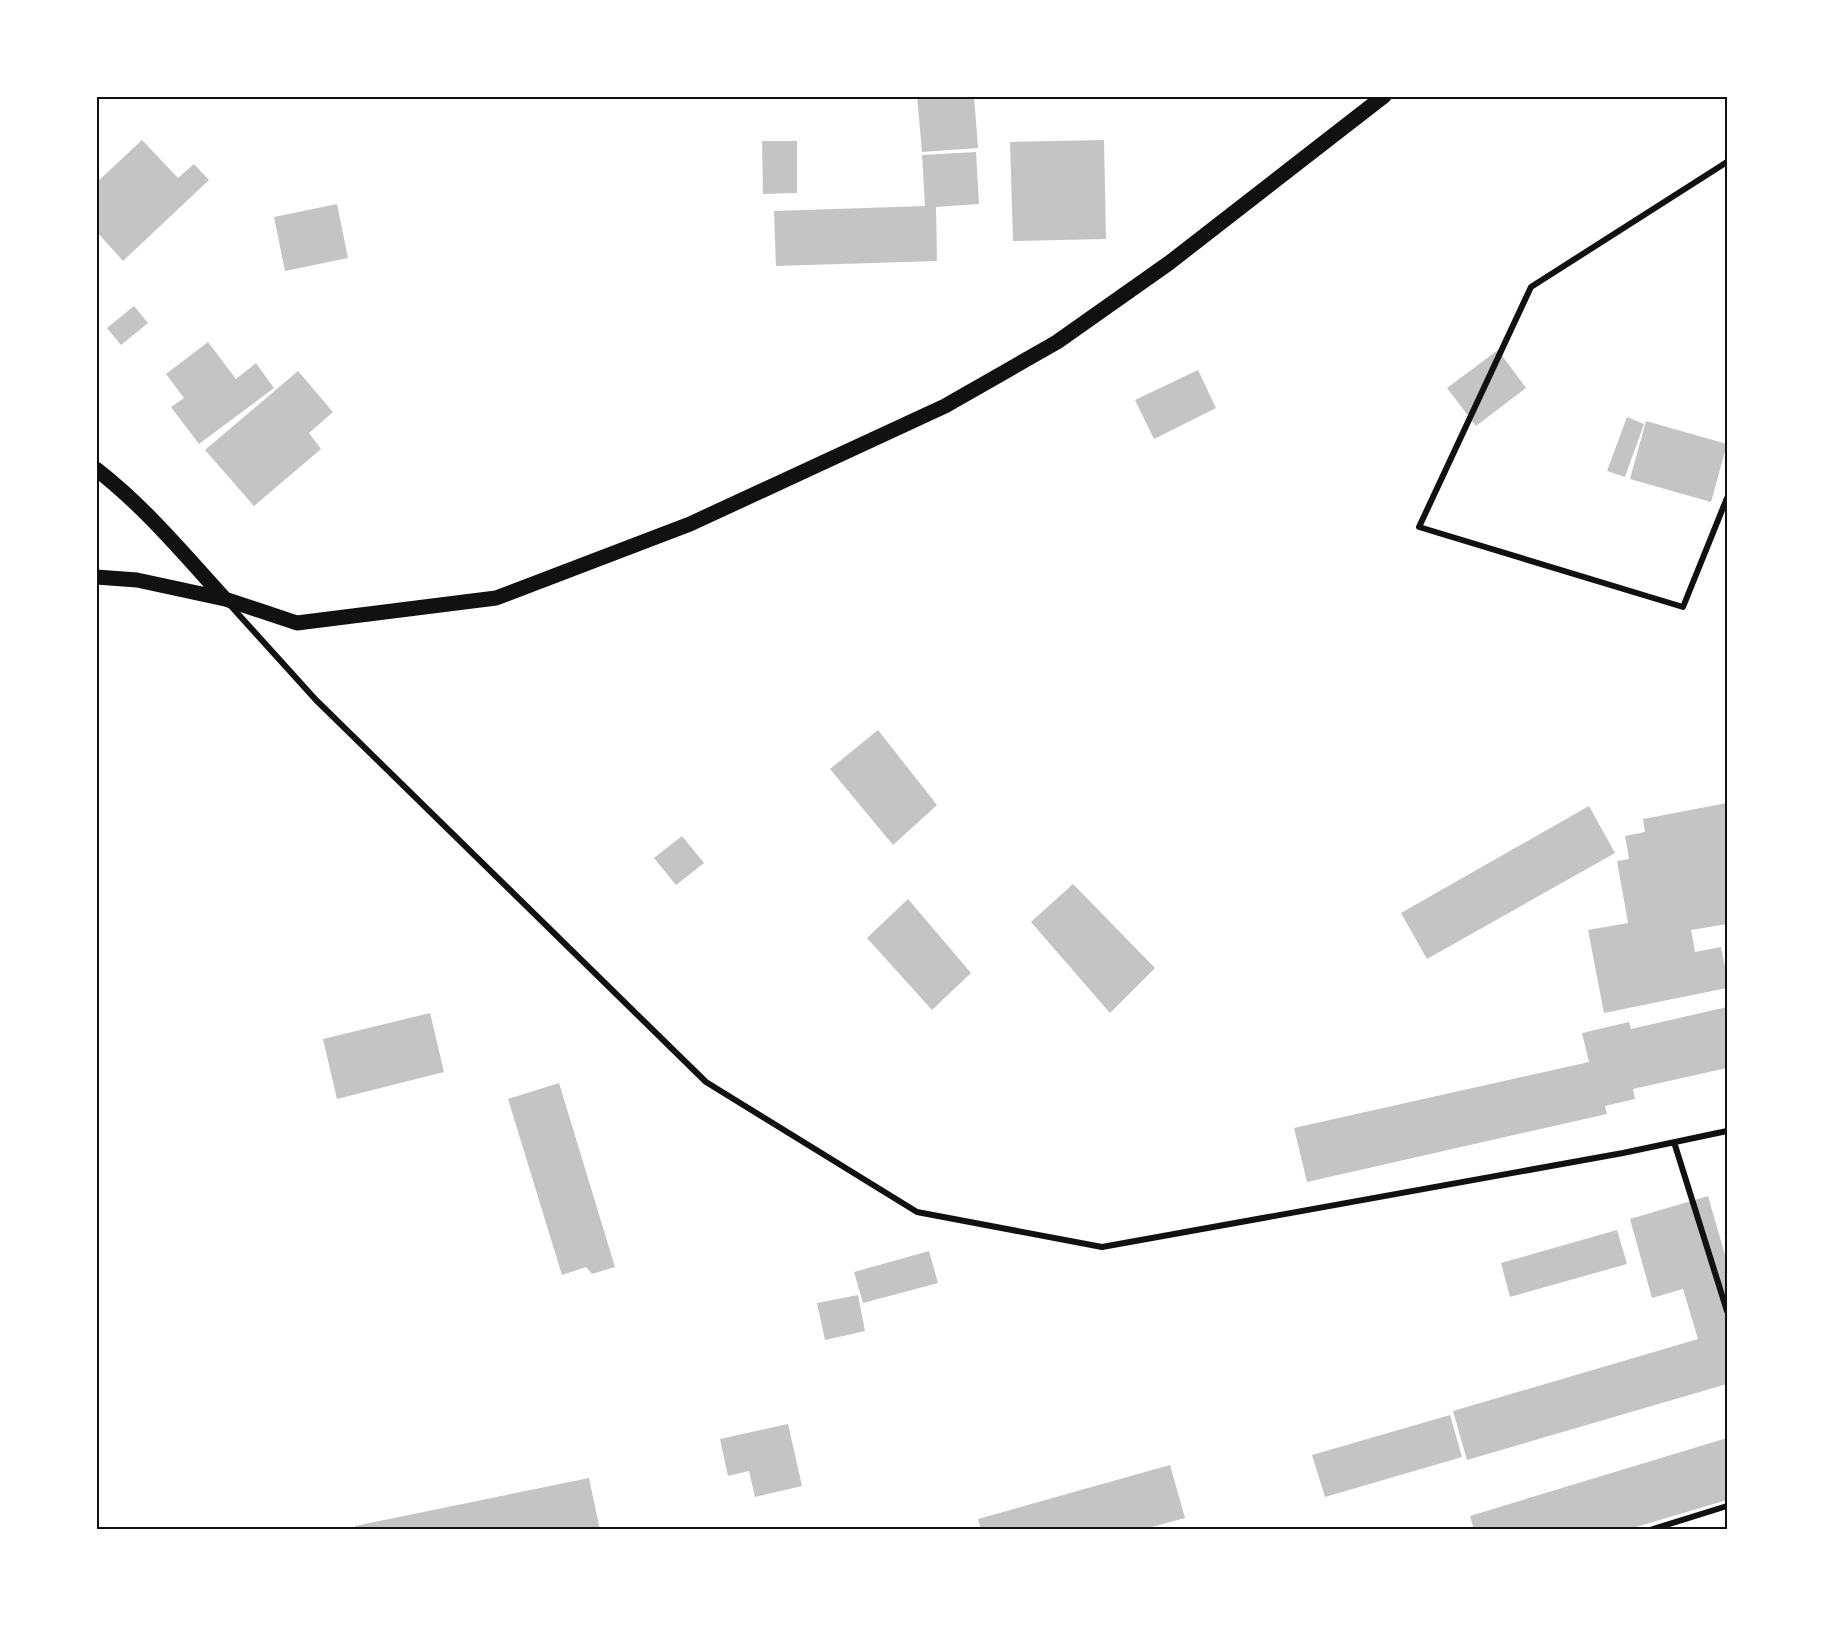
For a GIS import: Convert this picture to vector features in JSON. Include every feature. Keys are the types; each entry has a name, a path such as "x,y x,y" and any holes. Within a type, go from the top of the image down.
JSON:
{"main road":[{"path":"96,577 137,580 225,599 297,623 496,598 690,524 945,406 1057,342 1169,263 1384,96"},
{"path":"96,469 133,499 225,599"}],"street":[{"path":"1727,162 1531,287 1419,527 1683,607 1727,498"},
{"path":"225,599 316,700 706,1082 917,1212 1102,1247 1727,1131"},
{"path":"1674,1142 1727,1311"},
{"path":"1650,1530 1727,1506"}],"building":[{"path":"917,96 974,96 978,148 922,152"},
{"path":"142,140 178,178 194,164 209,180 123,261 96,231 96,183"},
{"path":"1104,140 1106,239 1013,241 1010,142"},
{"path":"762,141 797,141 797,193 763,194"},
{"path":"976,152 979,204 936,207 937,261 776,266 774,211 925,206 922,155"},
{"path":"337,204 348,258 285,271 274,217"},
{"path":"134,306 148,323 121,345 107,328"},
{"path":"208,342 236,379 256,363 274,388 199,444 171,407 184,398 166,374"},
{"path":"1498,350 1526,388 1476,426 1447,388"},
{"path":"1198,370 1216,408 1154,439 1135,400"},
{"path":"298,371 333,412 309,433 321,449 254,506 205,450"},
{"path":"1627,417 1644,424 1625,477 1607,471"},
{"path":"1646,421 1727,444 1711,502 1630,479"},
{"path":"878,730 937,805 893,845 830,769"},
{"path":"1727,803 1727,924 1691,930 1695,952 1721,947 1727,988 1604,1013 1588,930 1628,923 1617,861 1629,859 1625,836 1645,832 1643,819"},
{"path":"1589,806 1615,853 1427,959 1401,913"},
{"path":"682,836 704,863 676,885 654,858"},
{"path":"1073,884 1155,968 1110,1013 1031,922"},
{"path":"908,899 971,973 932,1010 867,938"},
{"path":"1727,1007 1727,1068 1633,1089 1635,1099 1605,1106 1607,1114 1307,1182 1294,1128 1589,1062 1582,1033 1629,1022 1631,1029"},
{"path":"430,1013 444,1072 337,1099 323,1039"},
{"path":"559,1083 615,1267 592,1274 586,1267 562,1275 508,1099"},
{"path":"1708,1196 1727,1262 1727,1384 1467,1460 1453,1411 1698,1339 1683,1289 1652,1298 1630,1219"},
{"path":"1617,1230 1627,1264 1510,1297 1501,1263"},
{"path":"929,1251 938,1283 863,1303 854,1272"},
{"path":"858,1295 865,1331 825,1340 817,1303"},
{"path":"1450,1415 1462,1457 1325,1497 1312,1455"},
{"path":"788,1424 802,1486 755,1497 749,1471 728,1476 720,1439"},
{"path":"1727,1438 1727,1500 1626,1530 1474,1530 1470,1516"},
{"path":"1170,1465 1185,1518 1141,1530 981,1530 978,1519"},
{"path":"589,1478 600,1530 356,1530 355,1526"}]}
